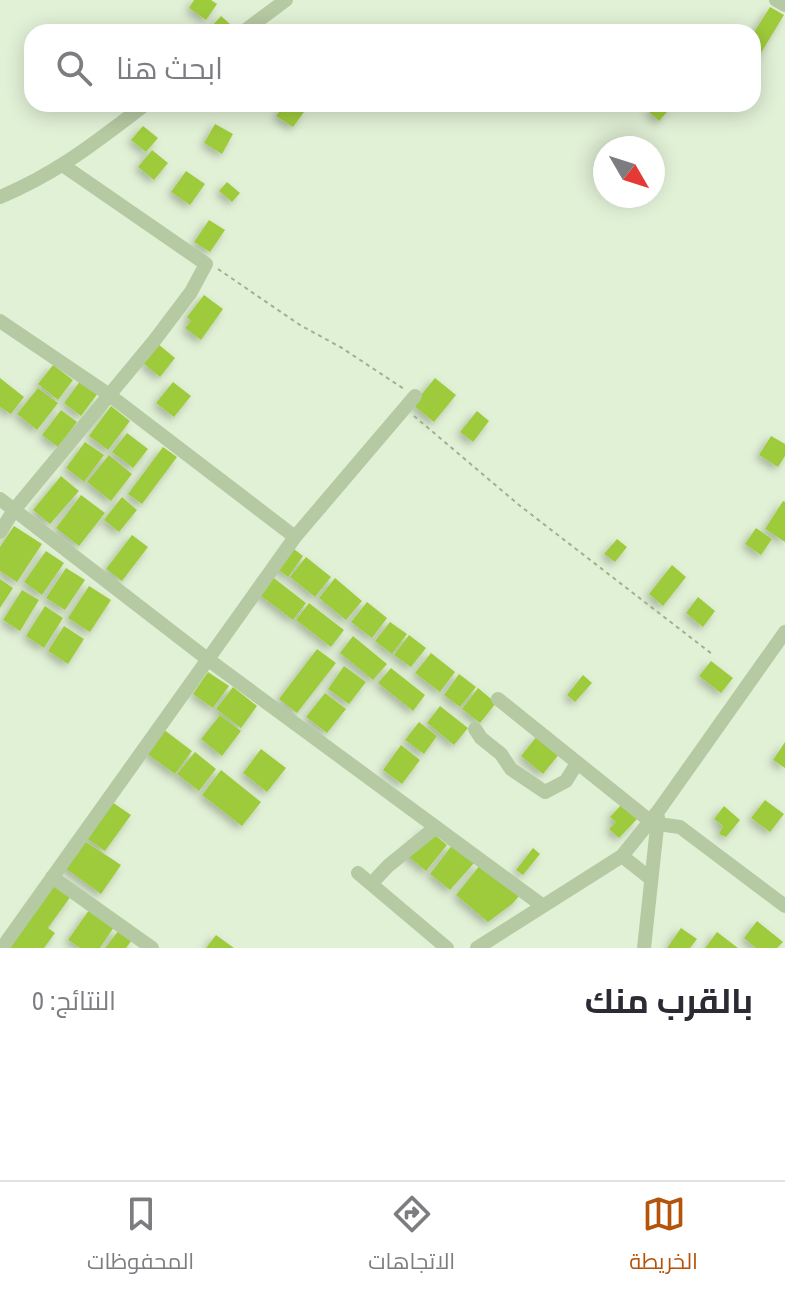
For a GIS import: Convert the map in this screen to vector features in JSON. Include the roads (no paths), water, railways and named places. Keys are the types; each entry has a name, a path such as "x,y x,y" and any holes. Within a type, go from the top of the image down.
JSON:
{"street":[{"path":"254,24 286,0"},
{"path":"776,0 785,5"},
{"path":"0,197 37,182 64,166 135,112"},
{"path":"0,532 14,510 191,292 206,264 64,166"},
{"path":"0,321 108,394 295,537"},
{"path":"2,948 295,537 415,396"},
{"path":"0,499 206,658 543,906"},
{"path":"477,948 622,856 656,818 785,632"},
{"path":"498,699 577,763 656,818 680,827 785,906"},
{"path":"475,729 501,754 511,769 545,792 566,781 577,763"},
{"path":"644,948 656,818"},
{"path":"372,883 436,827"},
{"path":"622,856 651,879"},
{"path":"358,873 447,948"},
{"path":"52,877 152,948"}]}
